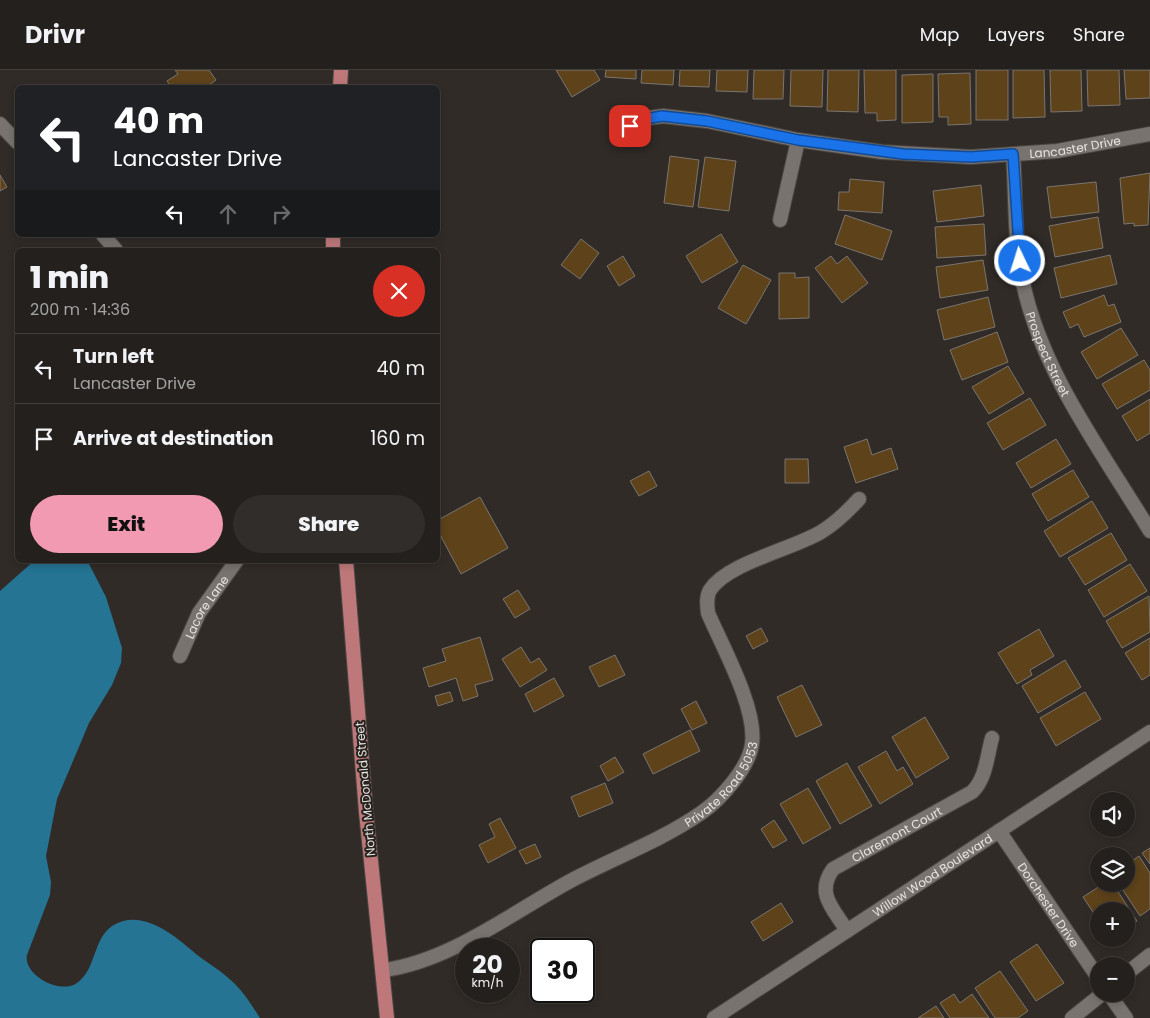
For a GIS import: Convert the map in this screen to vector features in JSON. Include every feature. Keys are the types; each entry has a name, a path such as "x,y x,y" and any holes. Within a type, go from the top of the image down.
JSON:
{"main road":[{"path":"340,85 342,70"},
{"name":"North McDonald Street","path":"346,563 366,812 384,970 387,1018"}],"street":[{"name":"Lancaster Drive","path":"618,133 641,120 662,116 707,121 798,140 903,154 971,157 1056,151 1150,134"},
{"path":"0,124 15,139"},
{"path":"780,220 798,140"},
{"name":"Prospect Street","path":"1013,154 1022,280 1042,343 1064,389 1150,531"},
{"path":"105,237 114,248"},
{"name":"Private Road 5053","path":"384,970 407,967 455,946 573,880 647,844 701,813 722,796 736,779 752,746 751,729 742,692 708,613 707,600 710,590 733,571 820,532 847,512 859,499"},
{"name":"Lacore Lane","path":"180,656 200,613 235,563"},
{"name":"Willow Wood Boulevard","path":"714,1018 1150,732"},
{"name":"Claremont Court","path":"847,931 826,897 825,884 833,869 972,792 978,786 982,777 992,738"},
{"name":"Dorchester Drive","path":"999,831 1090,966"},
{"path":"1135,967 1150,955"},
{"path":"1072,1018 1092,1002"},
{"path":"1115,1002 1126,1018"}],"water":[{"path":"32,563 89,563 106,597 122,648 121,663 112,685 89,723 57,799 46,856 51,882 50,895 27,955 27,962 31,970 44,981 53,985 70,986 77,983 88,970 101,939 112,926 123,921 135,920 146,922 168,932 226,976 242,992 260,1018 0,1018 0,591"}],"building":[{"path":"175,70 209,70 216,80 209,85 170,85 167,81 178,74"},
{"path":"556,70 594,70 600,80 572,97"},
{"path":"606,70 636,70 636,79 605,77"},
{"path":"642,70 674,70 673,85 641,83"},
{"path":"680,70 710,70 709,87 679,86"},
{"path":"717,70 748,70 747,92 716,91"},
{"path":"754,70 784,70 783,99 753,99"},
{"path":"791,70 823,70 822,107 790,106"},
{"path":"828,70 859,70 858,112 827,111"},
{"path":"864,70 896,70 896,120 877,121 877,113 865,113"},
{"path":"976,70 1008,70 1008,120 976,120"},
{"path":"1013,70 1044,70 1045,117 1013,118"},
{"path":"1050,70 1081,70 1082,111 1051,112"},
{"path":"1087,70 1119,70 1120,105 1088,106"},
{"path":"1124,70 1150,70 1150,98 1126,99"},
{"path":"970,73 971,124 948,125 948,117 939,117 938,74"},
{"path":"933,74 933,122 902,123 902,75"},
{"path":"670,156 699,160 693,207 664,203"},
{"path":"705,157 736,161 729,211 698,207"},
{"path":"1150,173 1148,225 1134,226 1134,223 1124,224 1120,178"},
{"path":"0,175 7,187 0,191"},
{"path":"850,179 884,182 882,213 838,210 839,192 849,192"},
{"path":"1096,182 1099,212 1051,218 1047,187"},
{"path":"981,185 984,216 937,222 933,191"},
{"path":"845,215 892,231 882,260 835,244"},
{"path":"1098,217 1103,248 1055,257 1049,226"},
{"path":"984,224 986,255 937,258 935,227"},
{"path":"721,234 738,262 702,283 686,256"},
{"path":"581,239 599,253 580,279 561,265"},
{"path":"1110,255 1117,284 1061,298 1054,268"},
{"path":"623,256 635,276 619,286 607,266"},
{"path":"831,256 837,264 847,256 868,283 842,303 815,268"},
{"path":"983,260 988,290 940,298 936,267"},
{"path":"743,265 771,280 746,324 718,308"},
{"path":"779,273 795,273 795,278 809,277 809,318 779,319"},
{"path":"1104,295 1108,306 1114,304 1121,322 1084,337 1078,324 1070,328 1063,312"},
{"path":"988,297 995,327 944,340 937,310"},
{"path":"1121,328 1138,355 1097,379 1081,352"},
{"path":"997,332 1008,362 962,380 950,350"},
{"path":"1144,360 1150,370 1150,390 1117,409 1102,384"},
{"path":"1008,366 1024,393 989,414 972,387"},
{"path":"1030,398 1046,425 1003,450 987,423"},
{"path":"1150,399 1150,433 1137,441 1122,416"},
{"path":"867,439 872,455 891,448 898,469 856,483 844,447"},
{"path":"1056,439 1071,464 1031,488 1016,463"},
{"path":"785,459 808,459 809,483 785,483"},
{"path":"1073,470 1089,497 1048,521 1032,494"},
{"path":"649,471 657,486 639,496 630,481"},
{"path":"480,497 508,548 461,574 440,535 440,519"},
{"path":"1092,501 1108,528 1060,557 1044,531"},
{"path":"1111,533 1127,560 1085,585 1068,558"},
{"path":"1130,564 1147,591 1104,617 1088,590"},
{"path":"518,590 530,609 515,618 503,599"},
{"path":"1149,596 1150,632 1122,648 1106,621"},
{"path":"761,628 768,641 753,649 746,636"},
{"path":"1039,629 1054,656 1030,670 1032,675 1017,684 998,653"},
{"path":"480,637 493,680 475,685 478,696 463,701 456,678 429,687 423,668 446,661 442,649"},
{"path":"1150,638 1150,675 1142,680 1125,653"},
{"path":"521,647 531,663 539,658 547,670 520,687 502,659"},
{"path":"615,655 625,675 599,687 589,667"},
{"path":"1065,660 1081,687 1038,713 1022,686"},
{"path":"554,678 564,696 534,712 525,694"},
{"path":"802,685 822,725 796,737 777,697"},
{"path":"450,692 453,701 438,706 435,696"},
{"path":"1085,692 1101,719 1056,746 1040,718"},
{"path":"696,701 707,723 692,730 681,709"},
{"path":"925,717 949,758 916,778 892,737"},
{"path":"690,730 700,751 653,774 643,754"},
{"path":"886,751 897,771 903,767 913,784 880,804 858,767"},
{"path":"615,757 624,772 608,781 600,766"},
{"path":"847,763 872,806 840,824 816,781"},
{"path":"605,783 613,803 579,817 571,797"},
{"path":"808,788 831,828 803,844 780,804"},
{"path":"500,818 516,848 488,863 479,845 495,837 489,824"},
{"path":"774,820 787,840 773,848 761,829"},
{"path":"535,844 541,857 526,864 519,851"},
{"path":"1150,848 1150,864 1142,853"},
{"path":"1139,856 1150,873 1150,909 1140,916 1135,908 1135,902 1131,902 1124,892 1135,892 1135,859"},
{"path":"1091,892 1118,892 1125,902 1090,902 1090,908 1083,897"},
{"path":"781,903 793,922 763,941 751,922"},
{"path":"1037,944 1064,983 1036,1001 1010,962"},
{"path":"1000,971 1028,1011 1018,1018 995,1018 975,988"},
{"path":"954,994 960,1003 972,994 989,1018 950,1018 940,1003"},
{"path":"936,1006 944,1018 918,1018"}],"route":[{"path":"630,126 651,116 662,116 707,121 798,140 882,152 971,157 1013,154 1020,261"}]}
